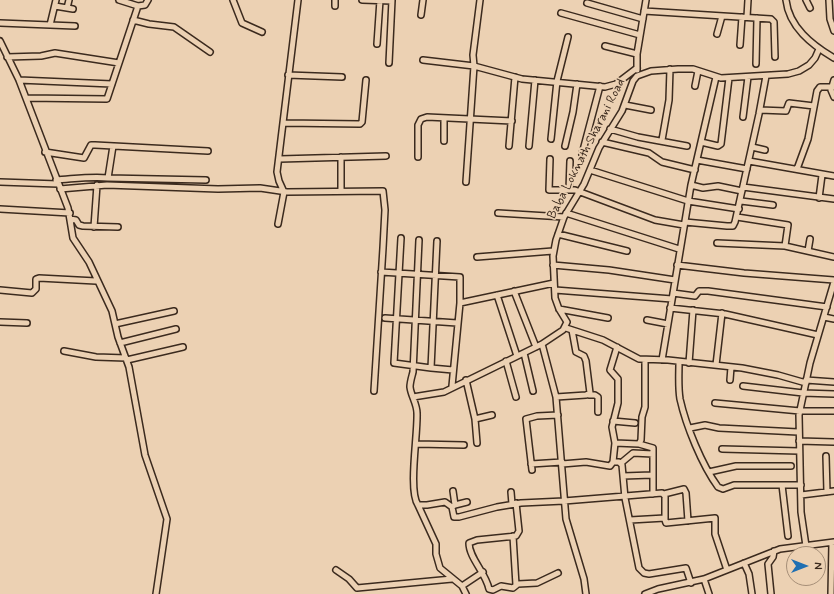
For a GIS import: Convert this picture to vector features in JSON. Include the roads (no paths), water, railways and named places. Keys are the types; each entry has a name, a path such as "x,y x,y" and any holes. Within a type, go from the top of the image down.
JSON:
{"street":[{"path":"67,8 69,0"},
{"path":"119,0 138,6 145,5 148,0"},
{"path":"233,0 242,23 262,32"},
{"path":"278,224 284,192 277,172 280,159 288,75 298,0"},
{"path":"334,6 335,0"},
{"path":"362,0 392,0 389,63"},
{"path":"377,44 380,0"},
{"path":"421,15 423,0"},
{"path":"466,182 469,119 474,66 473,55 480,0"},
{"path":"646,0 637,54 637,76 651,71 670,69 698,71 716,77 729,78 788,74 799,70 812,61 819,49"},
{"path":"740,45 748,0"},
{"path":"786,0 789,15 792,20 819,49 834,58"},
{"path":"806,0 810,8"},
{"path":"829,0 834,31"},
{"path":"50,25 55,3 73,9"},
{"path":"587,3 643,19"},
{"path":"26,98 105,100 108,98 138,6"},
{"path":"644,11 773,20 775,57"},
{"path":"560,13 640,35"},
{"path":"717,34 722,16"},
{"path":"756,64 757,18"},
{"path":"134,20 174,28 210,52"},
{"path":"0,22 75,26"},
{"path":"551,139 557,81 568,37"},
{"path":"0,41 19,80 45,152 70,213 73,238 89,262 96,281 112,311 125,358 145,455 166,519 156,594"},
{"path":"606,46 637,54"},
{"path":"8,57 42,56 55,53 119,63"},
{"path":"423,60 474,66 515,78 600,86 616,84 637,68"},
{"path":"662,140 669,100 670,69"},
{"path":"695,86 698,71"},
{"path":"288,75 342,77"},
{"name":"Baba Loknath Sharani Road","path":"566,328 567,322 559,309 554,290 553,251 565,215 579,192 602,142 625,105 633,81 637,76"},
{"path":"550,159 549,190 569,190 579,192 660,222 733,226 737,218 741,201 742,189 766,76"},
{"path":"662,360 679,249 691,185 716,77"},
{"path":"743,117 748,77"},
{"path":"510,146 515,78"},
{"path":"701,142 718,146 721,144 729,78"},
{"path":"19,80 112,84"},
{"path":"284,123 360,124 362,122 366,80"},
{"path":"529,146 535,80"},
{"path":"834,80 831,87 834,97"},
{"path":"565,146 573,112 577,84"},
{"path":"582,154 600,86"},
{"path":"797,169 808,139 814,106 820,87 831,87"},
{"path":"760,110 786,111 789,103 814,106"},
{"path":"625,105 651,110"},
{"path":"418,157 419,121 427,117 512,121"},
{"path":"444,118 444,141"},
{"path":"610,129 687,146"},
{"path":"602,142 649,152 662,162 695,170"},
{"path":"45,152 80,158 86,156 91,145 208,151"},
{"path":"108,178 113,146"},
{"path":"752,147 765,150"},
{"path":"341,191 344,150"},
{"path":"280,159 386,156"},
{"path":"697,160 747,169"},
{"path":"569,190 570,161"},
{"path":"748,161 834,176"},
{"path":"590,170 688,201 739,209"},
{"path":"819,198 822,175"},
{"path":"58,184 97,177 206,180"},
{"path":"0,186 0,182 218,189 260,188 284,192 383,191 385,210 374,391"},
{"path":"94,227 97,185"},
{"path":"691,185 703,188 714,185 834,199"},
{"path":"741,201 773,205"},
{"path":"0,209 70,213"},
{"path":"498,213 565,215 679,249"},
{"path":"737,218 788,225 785,246"},
{"path":"70,219 78,221 80,226 118,227"},
{"path":"558,234 627,251"},
{"path":"401,238 394,364 453,370"},
{"path":"808,251 810,239"},
{"path":"420,240 413,366 410,387 417,408 417,444 413,477 415,499 436,544 436,554 440,568 462,586 466,594"},
{"path":"431,368 437,241"},
{"path":"717,243 785,246 834,257"},
{"path":"477,257 553,251"},
{"path":"553,265 609,270 675,280"},
{"path":"677,266 834,281 806,381 800,411 798,432 803,534 806,546 833,542 833,581 831,594"},
{"path":"381,272 460,277 460,303 452,386"},
{"path":"0,290 32,293 36,291 36,279 39,278 96,281"},
{"path":"460,303 554,283"},
{"path":"554,290 672,296 695,296 701,291 827,307"},
{"path":"514,291 536,347"},
{"path":"497,295 517,356"},
{"path":"670,308 722,313 818,335"},
{"path":"559,309 608,318"},
{"path":"689,362 693,310"},
{"path":"115,324 174,311"},
{"path":"716,366 722,313"},
{"path":"824,317 834,319"},
{"path":"385,318 457,323"},
{"path":"647,320 668,324"},
{"path":"0,322 27,323"},
{"path":"413,397 444,392 452,386 542,344 566,328 604,340 637,358 645,360 689,362 731,367 806,381 834,382"},
{"path":"120,343 176,329"},
{"path":"572,330 576,352 584,356 586,361 590,391 589,394"},
{"path":"542,344 556,397 566,518 584,579 586,594"},
{"path":"64,351 90,356 125,358 183,346"},
{"path":"613,462 613,421 618,404 618,379 610,370 617,347"},
{"path":"524,353 534,391"},
{"path":"639,444 641,440 642,417 646,408 645,360"},
{"path":"506,361 516,397"},
{"path":"680,362 680,399 690,428 709,472 718,487 723,489 734,485 801,485"},
{"path":"730,380 731,367"},
{"path":"466,380 475,419 477,443"},
{"path":"743,386 803,394 834,394"},
{"path":"556,397 589,394 595,395 598,397 598,412"},
{"path":"715,403 800,411 834,411"},
{"path":"532,470 526,419 537,416 558,415"},
{"path":"475,419 492,416"},
{"path":"613,421 635,423"},
{"path":"690,428 703,425 725,428 798,432"},
{"path":"799,441 834,442"},
{"path":"614,443 639,444 652,447 653,494"},
{"path":"417,444 464,445"},
{"path":"722,449 799,451"},
{"path":"532,464 586,462 608,466 613,462 621,463 632,453 653,454"},
{"path":"826,456 828,492"},
{"path":"621,463 637,565 641,571 654,574 684,567 687,569 690,580"},
{"path":"709,472 731,466 791,466"},
{"path":"623,476 652,475"},
{"path":"782,485 788,536"},
{"path":"453,491 454,517 459,517 514,504 664,494 684,489 686,493 688,521"},
{"path":"801,495 834,491"},
{"path":"511,492 519,531 516,536 470,542 470,551 483,572 490,590 501,586 511,588 537,583 558,574"},
{"path":"664,494 666,496 666,523 715,518 715,534 727,568"},
{"path":"418,505 423,506 445,502 454,506 468,502"},
{"path":"630,520 665,518"},
{"path":"513,536 516,586"},
{"path":"645,594 664,591 690,580 704,580 727,568 774,551 786,549"},
{"path":"771,594 768,564 773,557 774,551"},
{"path":"744,563 749,574 752,594"},
{"path":"336,570 349,579 357,588 452,579"},
{"path":"462,586 483,572"},
{"path":"704,580 709,594"}]}
